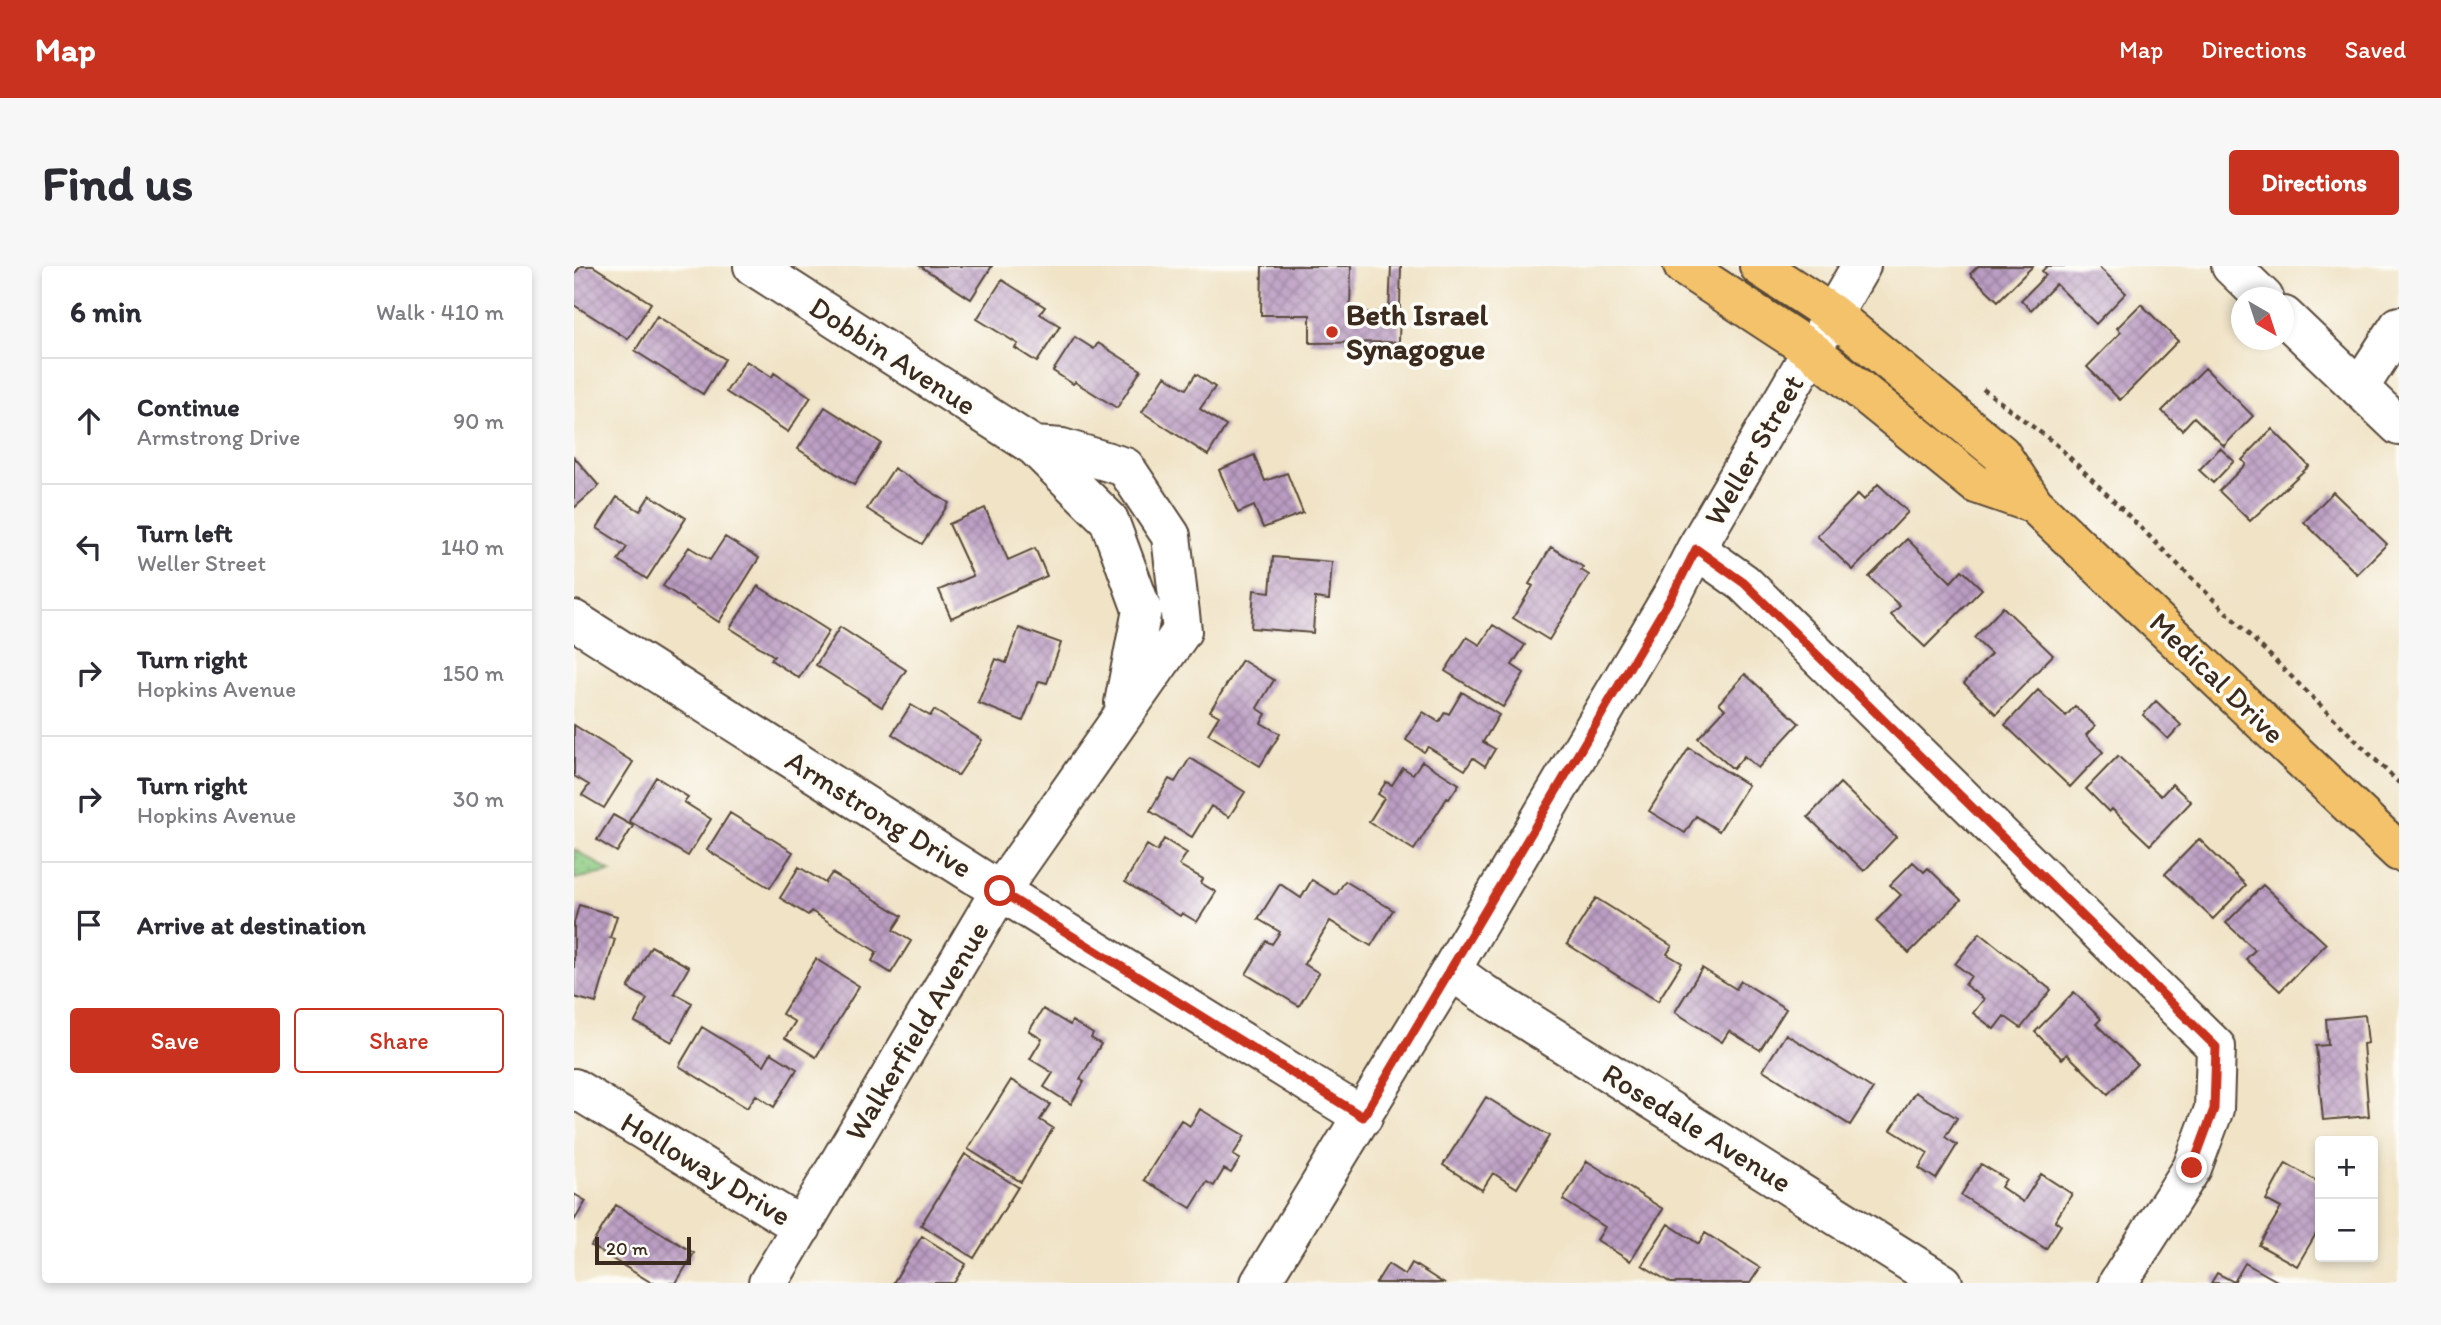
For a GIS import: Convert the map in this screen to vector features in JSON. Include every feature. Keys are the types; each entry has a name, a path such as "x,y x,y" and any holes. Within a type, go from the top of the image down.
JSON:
{"main road":[{"name":"Medical Drive","path":"1683,266 1811,349 1976,484 2034,504"},
{"name":"Medical Drive","path":"1759,266 1832,314 2001,454 2034,504 2399,852"}],"street":[{"name":"Dobbin Avenue","path":"753,266 1034,446 1109,520 1142,610 1122,715"},
{"name":"Weller Street","path":"1260,1283 1451,970 1674,592 1696,549 1861,266"},
{"path":"2231,266 2253,287"},
{"path":"2294,326 2399,426"},
{"path":"2359,388 2399,326"},
{"name":"Dobbin Avenue","path":"1034,446 1062,448 1125,467 1171,536 1182,631 1122,715"},
{"path":"1696,549 1744,583 2216,1047 2214,1109 2192,1168 2118,1283"},
{"name":"Armstrong Drive","path":"574,620 1000,891 1363,1117"},
{"name":"Walkerfield Avenue","path":"768,1283 1000,891 1122,715"},
{"name":"Rosedale Avenue","path":"1451,970 1483,993 1943,1283"},
{"name":"Holloway Drive","path":"574,1088 802,1227"}],"path":[{"path":"1979,386 2057,445 2399,783"}],"green space":[{"path":"574,849 611,872 574,879"}],"building":[{"path":"581,266 593,266 651,303 628,339 574,305 574,274"},
{"path":"920,266 992,266 971,299"},
{"path":"1262,266 1351,266 1350,312 1389,313 1391,266 1401,266 1399,342 1310,343 1310,315 1261,315"},
{"path":"1978,266 2033,266 1998,301 1970,274"},
{"path":"2047,266 2098,266 2126,293 2096,324 2056,284 2031,310 2021,300 2046,275 2042,271"},
{"path":"1002,280 1045,307 1040,314 1060,326 1037,362 1015,348 1018,344 977,319"},
{"path":"2141,304 2178,341 2120,400 2087,367 2121,332 2117,328"},
{"path":"657,316 725,359 703,394 635,351"},
{"path":"1075,337 1094,349 1098,343 1141,370 1117,408 1053,371"},
{"path":"746,361 772,377 774,373 811,397 788,432 726,392"},
{"path":"2205,368 2253,416 2224,446 2194,417 2182,430 2162,411"},
{"path":"1196,374 1215,387 1200,409 1226,426 1208,455 1142,412 1165,376 1186,389"},
{"path":"825,407 881,443 854,485 798,449"},
{"path":"2272,429 2309,466 2250,521 2219,491 2246,464 2242,460"},
{"path":"2220,448 2234,461 2213,483 2199,470"},
{"path":"1254,455 1265,481 1287,473 1303,513 1263,528 1254,506 1238,513 1219,470"},
{"path":"574,457 599,486 574,508"},
{"path":"894,468 949,503 922,544 867,509"},
{"path":"1878,484 1908,512 1853,570 1817,536 1858,494 1864,500"},
{"path":"2333,492 2387,544 2357,574 2304,522"},
{"path":"650,495 686,518 647,579 618,560 627,547 597,528 617,497 640,511"},
{"path":"985,508 1008,560 1035,548 1047,576 951,618 939,590 973,576 949,524"},
{"path":"725,537 759,558 719,622 663,586 689,547 710,560"},
{"path":"1907,539 1951,582 1962,570 1982,589 1925,647 1891,615 1900,606 1869,577"},
{"path":"1551,547 1583,567 1581,570 1589,575 1549,640 1513,618 1533,586 1529,584"},
{"path":"1273,557 1332,562 1329,600 1315,598 1313,633 1251,628 1254,590 1270,592"},
{"path":"758,586 829,631 799,678 771,660 774,656 730,628"},
{"path":"2003,607 2053,655 1996,714 1964,683 1991,654 1974,638"},
{"path":"1493,625 1525,645 1512,665 1524,673 1503,707 1445,671 1467,637 1480,645"},
{"path":"840,627 906,670 882,707 816,665"},
{"path":"1019,628 1061,643 1047,683 1039,681 1023,721 978,703 996,659 1006,663"},
{"path":"1242,660 1274,680 1257,708 1266,714 1261,723 1280,734 1260,766 1208,734 1219,716 1210,711"},
{"path":"1745,674 1799,723 1758,768 1744,756 1733,769 1698,738 1725,709 1719,703"},
{"path":"2038,690 2066,716 2075,706 2095,726 2086,735 2103,752 2070,787 2005,725"},
{"path":"1462,692 1499,715 1483,742 1495,749 1485,766 1473,758 1465,770 1428,747 1424,752 1406,740 1423,712 1439,722 1445,712 1449,714"},
{"path":"2156,701 2181,725 2168,739 2143,715"},
{"path":"911,705 930,716 934,710 982,740 958,776 892,734"},
{"path":"574,725 633,762 604,808 582,795 589,785 574,776"},
{"path":"1689,748 1748,785 1719,831 1696,816 1685,833 1649,811"},
{"path":"2118,756 2161,796 2172,784 2191,802 2150,845 2112,809 2109,812 2086,789"},
{"path":"1190,758 1245,792 1229,817 1211,806 1192,837 1150,811 1169,779 1175,782"},
{"path":"1422,761 1459,784 1414,850 1369,822 1384,798 1378,794 1386,782 1392,785 1403,768 1413,774"},
{"path":"656,777 688,797 684,802 711,819 688,856 629,821"},
{"path":"1840,783 1896,837 1864,871 1808,817"},
{"path":"730,813 793,852 770,888 707,850"},
{"path":"613,815 633,826 617,852 597,840"},
{"path":"1164,839 1187,853 1179,865 1203,879 1201,883 1216,892 1197,922 1182,913 1180,916 1125,882 1147,845 1157,851"},
{"path":"2199,839 2246,885 2213,919 2165,874"},
{"path":"1913,862 1924,872 1928,868 1961,900 1909,953 1876,921 1901,895 1890,885"},
{"path":"799,867 825,883 832,873 902,916 893,930 911,941 891,973 872,961 877,952 811,911 808,915 780,898"},
{"path":"1312,880 1336,895 1345,881 1393,910 1371,946 1330,921 1304,964 1319,973 1299,1006 1246,974 1266,941 1272,944 1280,932 1258,919 1280,884 1301,898"},
{"path":"2263,885 2326,944 2280,991 2246,959 2255,950 2226,923"},
{"path":"1596,898 1672,946 1667,954 1682,963 1658,1001 1567,944"},
{"path":"579,905 617,916 610,938 615,939 596,1003 574,997 574,923"},
{"path":"1980,933 2051,990 2021,1028 2004,1016 1994,1029 1973,1013 1984,999 1965,985 1971,976 1955,964"},
{"path":"651,946 689,967 674,993 692,1003 672,1042 635,1022 647,999 628,988"},
{"path":"816,959 859,986 816,1057 785,1038 795,1022 782,1014"},
{"path":"1702,968 1736,989 1741,981 1786,1009 1760,1050 1729,1031 1722,1042 1675,1012"},
{"path":"2074,992 2101,1019 2096,1024 2137,1064 2108,1094 2067,1054 2062,1059 2035,1032"},
{"path":"1043,1009 1070,1025 1072,1021 1093,1034 1091,1038 1101,1044 1080,1079 1084,1082 1071,1104 1044,1087 1053,1073 1030,1059 1042,1039 1029,1031"},
{"path":"2365,1015 2368,1043 2363,1044 2369,1116 2323,1120 2316,1046 2328,1045 2326,1019"},
{"path":"702,1027 764,1065 771,1053 797,1069 774,1107 756,1095 747,1108 679,1066"},
{"path":"1786,1034 1873,1089 1850,1125 1763,1070"},
{"path":"1011,1080 1050,1104 1040,1120 1053,1128 1021,1182 968,1149"},
{"path":"1915,1092 1957,1118 1945,1137 1957,1145 1936,1179 1919,1168 1928,1153 1891,1130"},
{"path":"1486,1097 1549,1136 1517,1188 1493,1173 1482,1190 1443,1165"},
{"path":"1200,1109 1245,1136 1233,1155 1240,1159 1231,1173 1224,1169 1214,1186 1207,1182 1191,1208 1144,1180 1181,1120 1190,1126"},
{"path":"965,1154 1018,1187 974,1258 921,1225"},
{"path":"1587,1161 1663,1209 1630,1261 1597,1240 1605,1227 1563,1200"},
{"path":"2286,1163 2315,1180 2315,1235 2297,1266 2259,1245 2281,1208 2266,1200"},
{"path":"1981,1164 2006,1179 2001,1187 2023,1202 2041,1174 2072,1194 2055,1221 2061,1225 2046,1249 1961,1195"},
{"path":"574,1194 586,1201 574,1221"},
{"path":"616,1205 694,1253 676,1283 652,1283 591,1246"},
{"path":"1668,1224 1699,1244 1705,1233 1760,1268 1750,1283 1671,1283 1642,1265"},
{"path":"922,1236 966,1264 954,1283 893,1283"},
{"path":"1412,1263 1443,1283 1376,1283 1388,1264 1405,1275"},
{"path":"2245,1263 2277,1281 2276,1283 2211,1283 2217,1273 2234,1282"}],"place":[{"name":"Beth Israel Synagogue","path":"1332,332"}],"route":[{"path":"1000,891 1363,1117 1674,592 1696,549 1744,583 2216,1047 2214,1109 2192,1168"}]}
